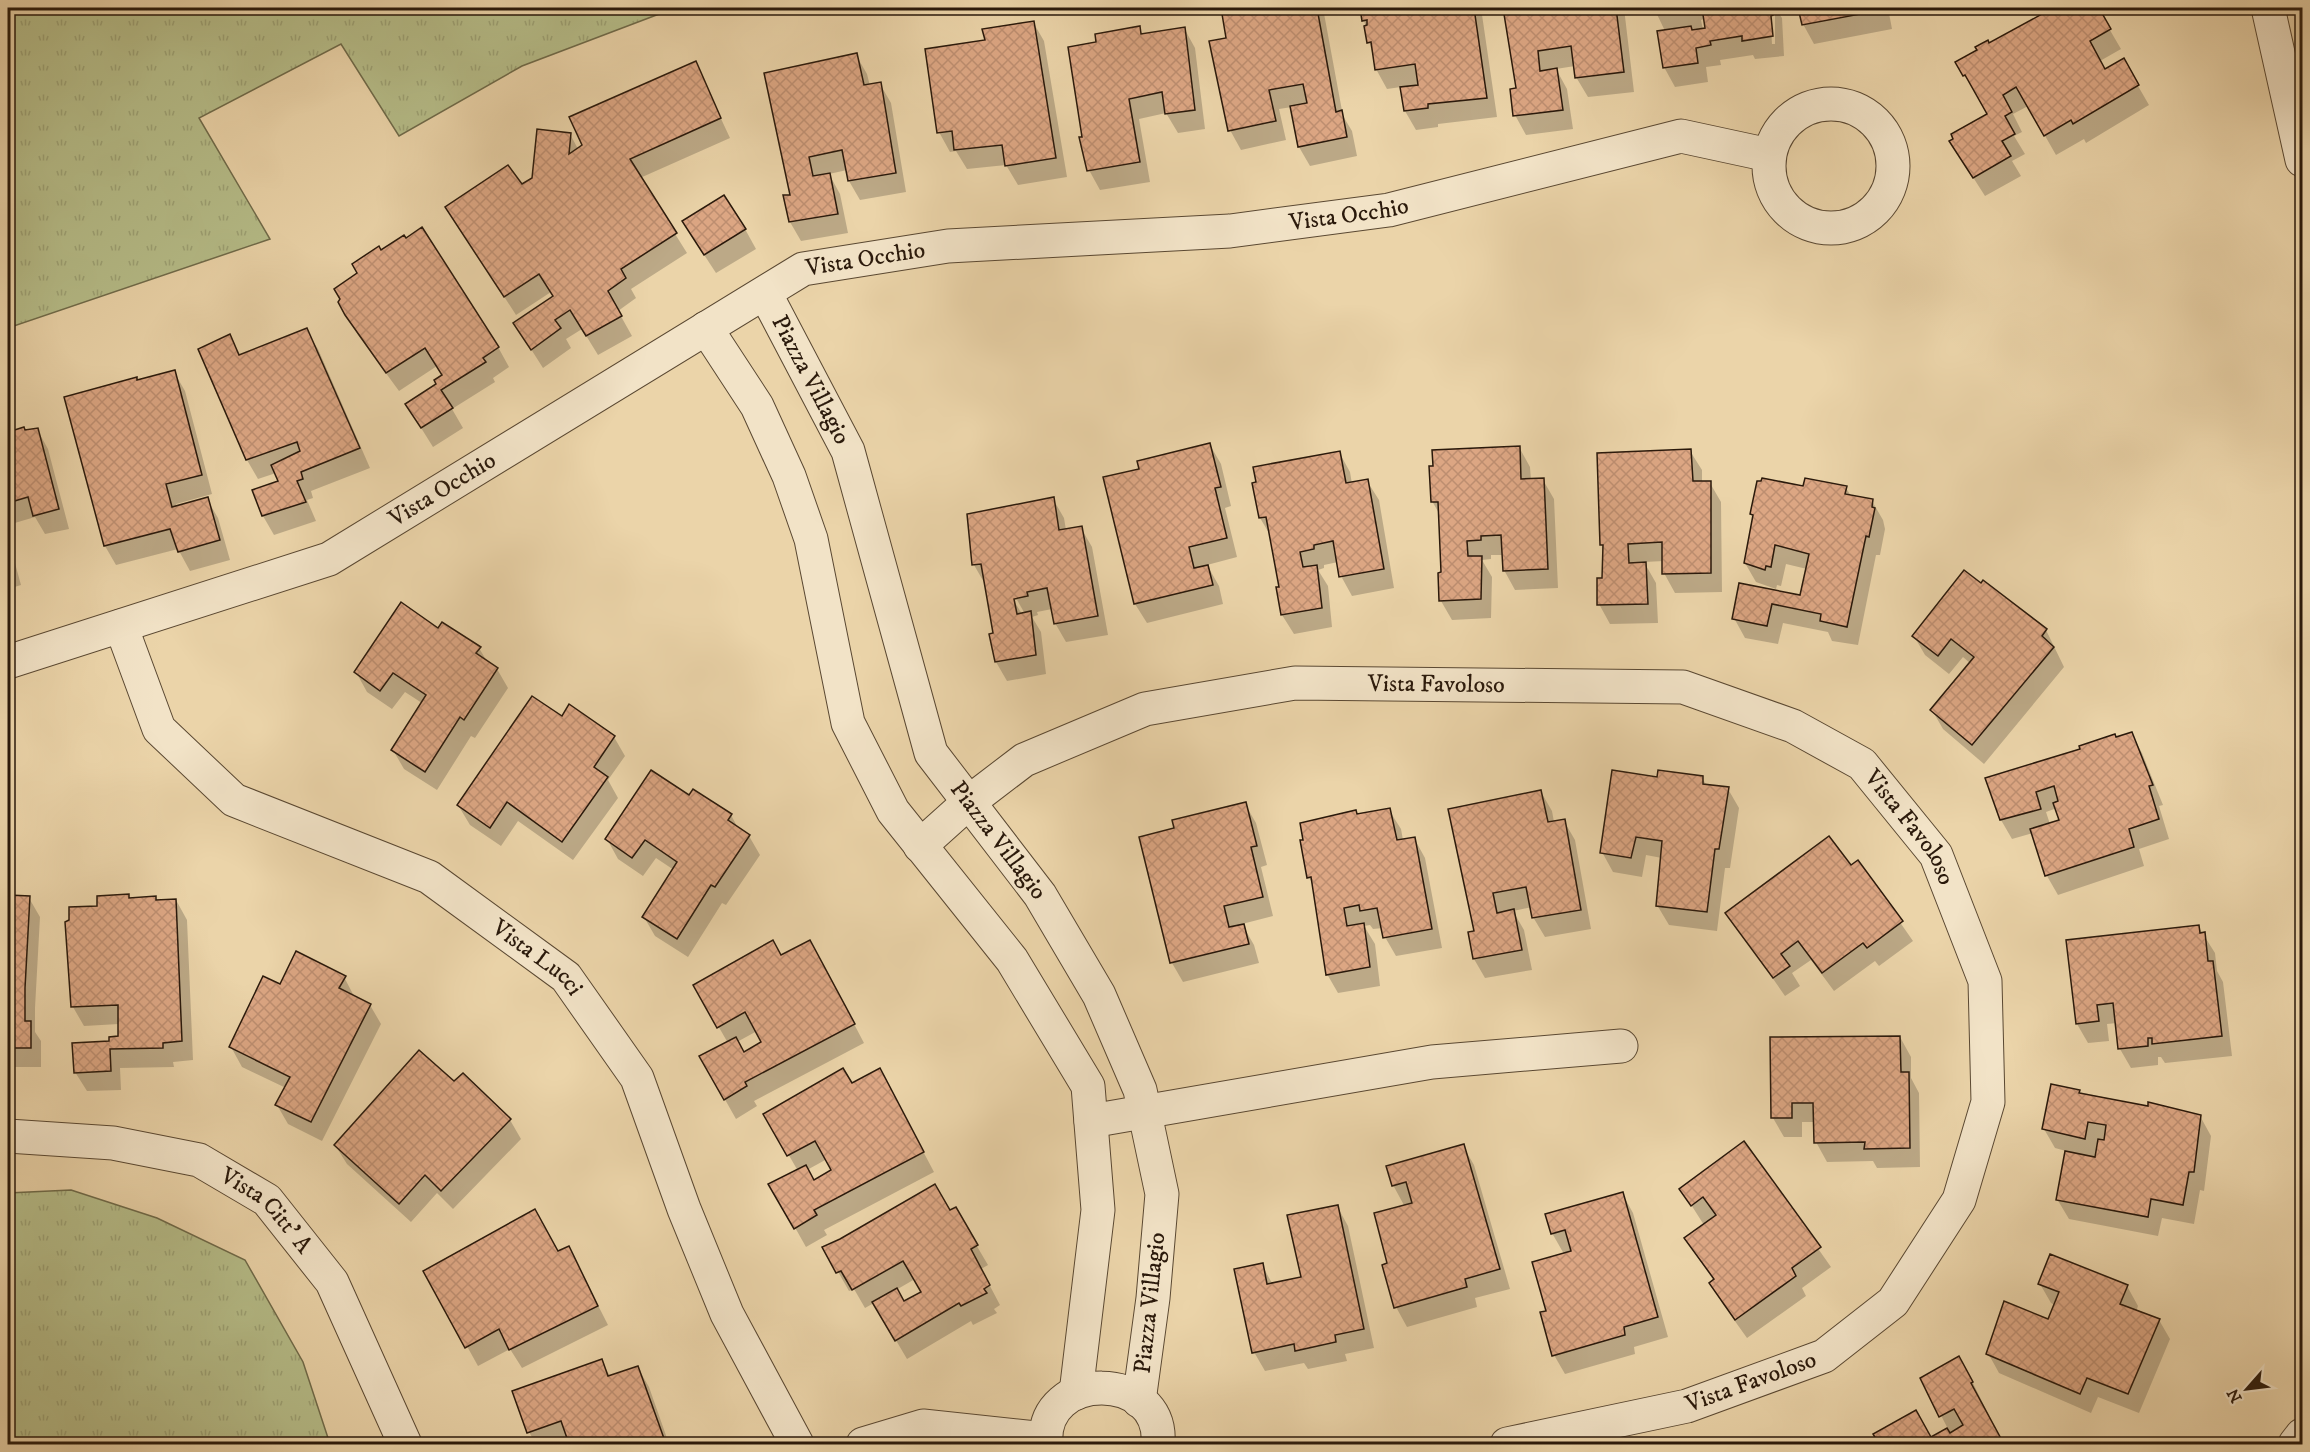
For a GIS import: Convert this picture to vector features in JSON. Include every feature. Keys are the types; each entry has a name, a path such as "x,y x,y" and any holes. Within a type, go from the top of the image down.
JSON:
{"street":[{"path":"2268,8 2302,160"},
{"name":"Vista Occhio","path":"8,662 328,559 803,269 948,246 1230,231 1389,210 1681,136 1769,155"},
{"name":"Piazza Villagio","path":"765,293 848,451 931,753 1040,895 1099,995 1140,1090 1162,1194 1153,1298 1139,1401"},
{"path":"706,328 757,406 789,476 811,539 849,723 893,811 1012,960 1088,1086 1098,1210 1076,1393"},
{"name":"Vista Lucci","path":"120,626 159,729 234,800 429,877 566,977 637,1078 684,1209 727,1314 797,1444"},
{"name":"Vista Favoloso","path":"921,846 969,802 1024,760 1145,709 1295,683 1683,687 1794,726 1862,764 1936,855 1985,981 1988,1102 1959,1200 1893,1302 1824,1356 1687,1406 1507,1444"},
{"path":"1091,1121 1432,1062 1621,1046"},
{"name":"Vista Citt' A","path":"8,1136 113,1143 199,1160 267,1200 332,1282 405,1444"},
{"path":"863,1444 922,1426 1046,1442 1050,1420 1061,1404 1076,1393 1092,1387 1109,1387 1125,1392 1139,1401 1149,1412 1155,1425 1158,1444"},
{"path":"2295,1444 2302,1434"}],"green space":[{"path":"8,8 675,8 522,66 399,136 341,44 199,118 270,239 8,328"},
{"path":"71,1190 157,1218 245,1260 303,1362 330,1444 8,1444 8,1193"}],"building":[{"path":"1221,8 1317,8 1336,112 1342,110 1347,137 1298,147 1290,106 1307,103 1303,84 1269,90 1276,121 1228,131 1209,41 1226,38"},
{"path":"1360,8 1474,8 1487,98 1428,104 1428,108 1404,111 1400,87 1418,85 1415,64 1375,70 1371,42 1367,43 1364,26 1367,25 1367,20 1362,21"},
{"path":"1503,8 1616,8 1624,72 1575,78 1571,46 1538,51 1540,71 1557,68 1563,110 1513,116 1510,89 1516,88"},
{"path":"1652,8 1692,8 1653,14"},
{"path":"1702,8 1772,8 1773,36 1742,41 1742,36 1710,41 1711,45 1696,48 1698,63 1663,68 1657,31 1691,26 1692,30 1705,28"},
{"path":"1798,8 1882,8 1882,10 1802,25"},
{"path":"2053,8 2099,8 2111,29 2090,41 2105,69 2124,58 2139,85 2073,124 2071,120 2044,136 2016,87 2003,95 2012,112 2005,116 2015,134 2002,141 2011,156 1973,178 1949,141 1953,139 1951,134 1987,114 1955,62 1977,50 1975,47 1988,40 1989,43"},
{"path":"1034,21 1056,158 1005,166 1002,145 954,150 952,131 937,133 925,49 985,40 982,29"},
{"path":"1140,26 1141,34 1185,27 1195,110 1165,114 1162,92 1129,99 1140,162 1087,171 1079,137 1082,137 1068,47 1096,42 1095,34"},
{"path":"857,53 864,85 881,82 896,173 848,181 842,150 809,157 813,176 830,173 838,214 789,222 783,195 790,195 764,73"},
{"path":"696,61 721,118 630,159 677,233 621,269 626,278 608,291 622,316 586,336 570,310 555,320 561,328 531,350 513,323 553,296 539,274 504,297 445,207 508,165 522,184 532,178 537,129 571,133 569,154 582,145 569,117"},
{"path":"724,195 746,229 704,255 682,221"},
{"path":"422,227 499,347 483,358 486,362 441,390 453,408 421,428 405,404 436,384 434,380 442,375 425,348 386,373 345,315 334,289 357,273 352,264 379,246 381,250 404,235 406,238"},
{"path":"307,328 360,448 301,472 303,479 297,481 306,502 262,516 252,490 278,481 271,465 300,451 297,442 246,460 198,349 230,334 239,355"},
{"path":"175,370 202,475 166,484 172,507 208,497 220,540 178,552 170,529 104,546 64,397 137,377 137,380"},
{"path":"24,427 25,430 38,428 59,509 33,516 28,497 8,503 8,432"},
{"path":"1210,443 1221,487 1215,488 1227,538 1189,547 1194,568 1208,565 1213,585 1134,604 1103,477 1139,469 1137,461"},
{"path":"1520,446 1521,479 1544,478 1548,569 1503,571 1501,535 1481,536 1481,540 1467,541 1468,556 1482,556 1481,599 1439,601 1438,573 1441,572 1438,502 1431,502 1429,466 1433,466 1432,450"},
{"path":"1691,449 1693,481 1711,481 1711,573 1662,574 1662,542 1628,544 1629,563 1646,562 1648,604 1597,605 1597,578 1602,578 1603,545 1600,545 1597,453"},
{"path":"1340,451 1346,483 1368,479 1384,569 1339,577 1333,541 1314,545 1314,549 1300,552 1303,567 1317,565 1322,608 1281,615 1276,587 1279,587 1266,517 1259,518 1252,483 1256,482 1253,467"},
{"path":"1762,478 1803,486 1805,478 1847,486 1845,494 1873,499 1872,507 1875,508 1869,537 1866,536 1847,627 1820,621 1821,614 1772,604 1767,626 1732,619 1739,583 1800,595 1809,554 1775,545 1771,567 1766,566 1765,570 1744,563 1753,515 1750,514 1757,481 1761,481"},
{"path":"1054,497 1059,530 1082,526 1098,616 1054,624 1047,588 1027,592 1028,596 1014,599 1017,614 1031,611 1036,655 995,662 989,634 993,633 981,564 972,565 967,514"},
{"path":"1964,570 1981,583 1983,580 2047,629 2042,636 2054,647 1972,745 1930,710 1974,657 1951,639 1938,656 1912,636"},
{"path":"401,602 438,628 442,622 481,647 476,653 498,668 464,720 460,717 425,772 391,750 426,695 393,673 380,691 354,672"},
{"path":"532,696 562,716 569,704 615,736 594,767 608,777 562,842 507,802 490,828 457,805"},
{"path":"2132,732 2153,785 2149,786 2159,819 2129,829 2134,847 2045,876 2030,829 2059,820 2053,803 2058,801 2054,786 2036,792 2041,809 2000,820 1985,778 2080,749 2079,746 2115,734 2116,737"},
{"path":"651,770 689,795 693,789 732,814 728,820 750,835 715,887 711,885 677,939 642,917 677,862 645,840 632,858 605,839"},
{"path":"1612,770 1657,777 1658,770 1703,776 1703,784 1729,787 1719,849 1715,849 1707,912 1656,906 1662,841 1636,837 1631,858 1600,853"},
{"path":"1541,790 1548,822 1565,819 1581,910 1532,918 1526,887 1493,893 1497,913 1514,909 1522,950 1473,959 1468,932 1474,931 1448,809"},
{"path":"1246,802 1257,846 1251,847 1263,897 1224,906 1229,927 1244,924 1249,944 1170,963 1139,837 1174,828 1172,820"},
{"path":"1390,808 1397,840 1415,837 1432,929 1383,938 1377,908 1360,911 1359,905 1344,908 1347,926 1364,923 1370,967 1326,975 1311,877 1307,878 1300,840 1303,840 1300,823 1356,810 1357,814"},
{"path":"1829,836 1851,865 1858,860 1903,921 1867,948 1863,943 1822,973 1798,941 1781,954 1790,966 1773,978 1725,913"},
{"path":"129,894 129,898 156,896 156,900 176,899 182,1041 163,1043 163,1048 110,1049 111,1071 74,1073 72,1043 109,1041 109,1037 118,1036 118,1005 71,1007 65,922 69,920 69,907 97,906 97,896"},
{"path":"8,895 30,896 25,1021 31,1021 31,1048 8,1048"},
{"path":"2199,925 2200,933 2205,932 2208,961 2213,961 2222,1036 2152,1044 2152,1038 2148,1038 2148,1046 2118,1049 2113,1003 2097,1005 2099,1021 2076,1024 2066,940"},
{"path":"773,940 781,955 810,940 855,1024 745,1082 747,1086 724,1100 699,1056 736,1037 744,1052 761,1042 745,1012 717,1028 693,985"},
{"path":"296,951 346,976 339,988 371,1004 311,1122 275,1105 290,1077 229,1047 263,976 280,984"},
{"path":"1900,1036 1901,1072 1909,1072 1910,1148 1864,1149 1865,1142 1814,1143 1813,1103 1792,1103 1792,1118 1771,1118 1770,1037"},
{"path":"419,1050 454,1081 463,1073 511,1119 441,1191 425,1175 399,1204 334,1145"},
{"path":"843,1068 852,1083 880,1068 924,1152 814,1210 817,1215 794,1229 768,1184 806,1165 814,1180 831,1170 815,1141 787,1156 763,1114"},
{"path":"2051,1084 2080,1090 2079,1093 2148,1106 2148,1102 2201,1115 2194,1172 2189,1172 2183,1205 2151,1199 2148,1217 2056,1200 2065,1151 2095,1157 2098,1139 2104,1140 2106,1125 2088,1122 2085,1139 2042,1129"},
{"path":"1744,1141 1821,1247 1792,1268 1796,1276 1735,1320 1709,1283 1714,1279 1684,1238 1716,1215 1703,1197 1691,1206 1679,1189"},
{"path":"1464,1144 1500,1269 1465,1279 1467,1287 1394,1308 1382,1265 1387,1263 1374,1213 1412,1203 1406,1182 1392,1186 1386,1166"},
{"path":"935,1184 950,1210 956,1207 978,1245 971,1249 990,1285 984,1289 987,1293 961,1306 959,1303 895,1341 872,1302 897,1288 904,1301 921,1292 903,1261 852,1290 841,1271 836,1273 822,1247"},
{"path":"1623,1192 1658,1317 1624,1327 1625,1335 1552,1356 1540,1312 1546,1311 1532,1262 1571,1251 1565,1230 1551,1234 1545,1214"},
{"path":"1338,1205 1364,1329 1335,1335 1336,1342 1295,1351 1294,1344 1252,1353 1234,1269 1263,1263 1267,1284 1301,1277 1287,1215"},
{"path":"535,1209 558,1251 569,1246 598,1306 509,1350 499,1329 465,1348 423,1271"},
{"path":"2050,1254 2128,1285 2120,1304 2160,1319 2128,1394 2087,1378 2080,1394 1986,1354 2004,1301 2048,1319 2059,1292 2038,1284"},
{"path":"1959,1356 2004,1444 1879,1444 1873,1434 1916,1410 1931,1437 1947,1428 1950,1433 1963,1425 1954,1409 1939,1417 1920,1378"},
{"path":"602,1359 608,1376 638,1366 666,1444 569,1444 561,1421 527,1433 512,1391"}]}
